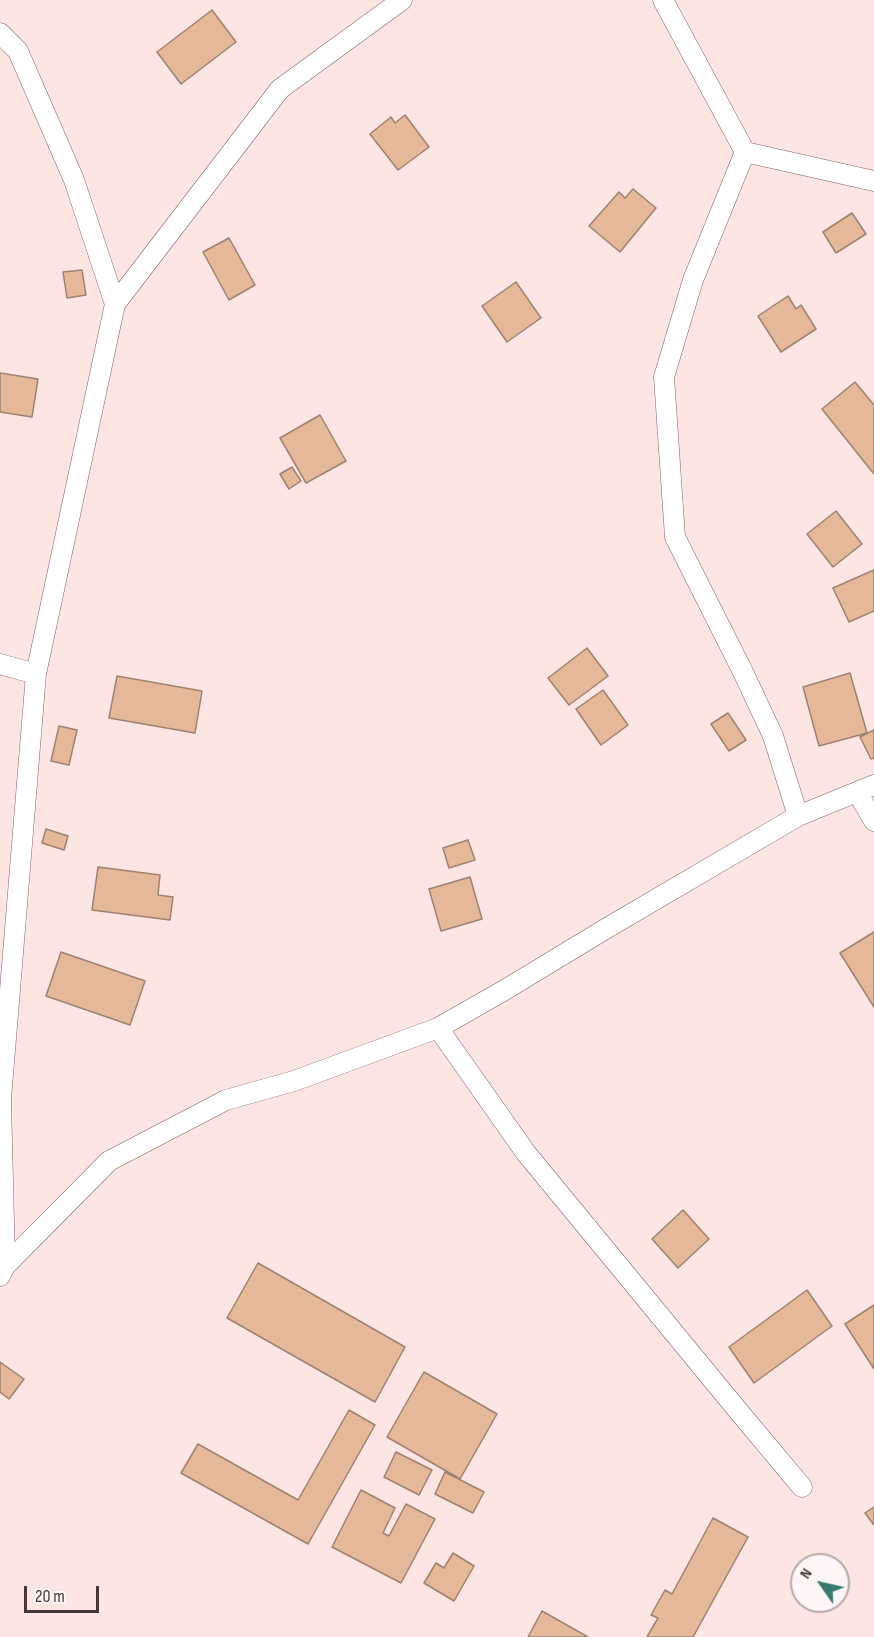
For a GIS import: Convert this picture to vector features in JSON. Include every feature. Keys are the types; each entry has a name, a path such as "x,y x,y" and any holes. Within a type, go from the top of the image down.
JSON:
{"street":[{"path":"3,1271 1,1099 36,674 115,304 280,89 402,0"},
{"path":"663,0 745,152 874,181"},
{"path":"0,33 18,51 69,169 115,304"},
{"path":"745,152 693,280 664,377 675,537 773,736 798,816"},
{"path":"0,664 36,674"},
{"path":"3,1271 109,1161 226,1100 294,1081 438,1028 798,816 866,789 874,821"},
{"path":"438,1028 526,1153 802,1487"}],"building":[{"path":"212,10 236,42 181,84 157,52"},
{"path":"405,115 429,147 398,170 370,134 391,117 395,123"},
{"path":"633,189 656,208 620,252 589,226 619,192 625,198"},
{"path":"852,213 866,234 836,253 823,232"},
{"path":"229,238 255,285 229,300 203,252"},
{"path":"82,270 86,295 67,298 63,272"},
{"path":"516,282 541,318 507,342 482,306"},
{"path":"788,296 796,309 801,305 816,329 781,352 758,316"},
{"path":"0,373 38,379 32,417 0,412"},
{"path":"855,382 874,405 874,474 822,409"},
{"path":"320,415 346,461 306,483 280,438"},
{"path":"292,467 301,481 289,489 280,474"},
{"path":"836,511 862,544 833,567 807,534"},
{"path":"874,570 874,611 849,622 833,588"},
{"path":"587,648 608,676 569,705 548,678"},
{"path":"850,673 867,733 819,746 803,687"},
{"path":"117,676 202,691 195,733 109,718"},
{"path":"603,690 628,725 601,745 576,709"},
{"path":"728,713 746,740 729,751 711,724"},
{"path":"59,726 77,730 69,765 51,761"},
{"path":"874,730 874,758 871,759 860,737"},
{"path":"46,829 68,836 64,850 42,843"},
{"path":"468,840 475,860 449,868 443,848"},
{"path":"98,867 160,875 158,895 173,897 170,920 92,910"},
{"path":"470,877 482,919 441,931 429,889"},
{"path":"874,932 874,1007 840,953"},
{"path":"61,952 145,981 130,1025 46,996"},
{"path":"683,1210 709,1239 678,1268 652,1239"},
{"path":"258,1263 405,1347 375,1402 227,1318"},
{"path":"807,1290 832,1326 754,1383 729,1347"},
{"path":"874,1305 874,1369 845,1324"},
{"path":"0,1362 24,1379 9,1399 0,1392"},
{"path":"424,1372 497,1414 460,1479 387,1437"},
{"path":"349,1410 375,1425 308,1544 181,1473 198,1444 298,1500"},
{"path":"396,1452 432,1470 419,1495 384,1477"},
{"path":"445,1472 484,1492 473,1513 435,1494"},
{"path":"361,1490 395,1508 383,1533 389,1536 406,1504 435,1519 401,1583 332,1547"},
{"path":"874,1507 874,1525 865,1513"},
{"path":"713,1518 748,1537 693,1637 647,1637 658,1618 651,1615 665,1590 672,1594"},
{"path":"453,1553 474,1566 454,1601 424,1583 436,1563 444,1568"},
{"path":"542,1611 588,1637 528,1637"}]}
